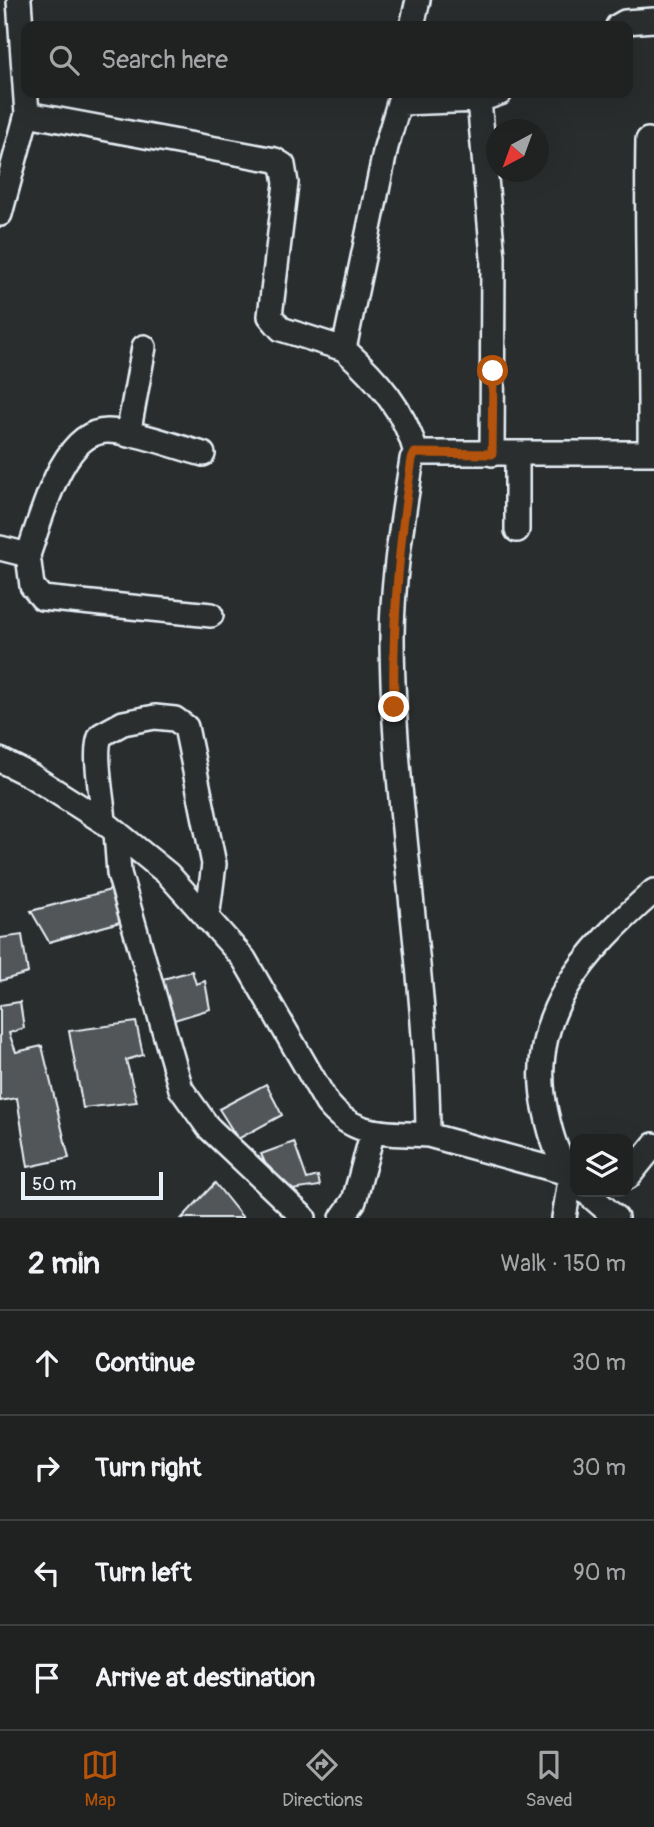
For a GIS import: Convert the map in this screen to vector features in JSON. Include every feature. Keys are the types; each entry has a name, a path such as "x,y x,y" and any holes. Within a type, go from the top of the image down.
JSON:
{"street":[{"path":"19,0 21,28"},
{"path":"413,21 418,0"},
{"path":"633,21 654,20"},
{"path":"0,214 27,114 26,98"},
{"path":"344,349 386,147 401,98"},
{"path":"490,98 492,454"},
{"path":"27,114 275,160 283,165 286,183 270,316 281,329 344,349 363,366 410,428 415,453 400,534 392,636 394,707 424,1017 428,1136"},
{"path":"415,453 652,453 652,341 646,275 648,140"},
{"path":"128,435 144,347"},
{"path":"203,454 128,435 100,432 75,445 60,470 28,555 32,586 42,598 211,615"},
{"path":"517,455 517,530"},
{"path":"0,548 28,555"},
{"path":"206,919 214,864 186,727 180,722 155,717 123,723 101,734 97,758 119,873 181,1089 194,1112 208,1127 304,1218"},
{"path":"0,760 30,775 110,827 168,874 244,959 327,1103 352,1126 373,1131 428,1136 570,1176"},
{"path":"570,1171 551,1136 542,1098 540,1067 543,1038 570,981 587,956 654,891"},
{"path":"342,1218 354,1201 373,1131"},
{"path":"633,1171 654,1145"},
{"path":"564,1218 570,1191"}],"building":[{"path":"118,888 127,920 49,942 31,911"},
{"path":"22,935 28,973 0,981 0,938"},
{"path":"192,971 196,984 205,981 210,1009 171,1021 163,979"},
{"path":"20,1002 24,1028 9,1033 16,1052 42,1046 69,1158 28,1167 17,1098 0,1101 0,1005"},
{"path":"136,1022 143,1055 126,1060 137,1102 83,1108 69,1031"},
{"path":"266,1084 282,1115 238,1139 219,1109"},
{"path":"294,1142 307,1179 318,1176 320,1186 278,1192 261,1154"},
{"path":"215,1183 243,1218 182,1218"}],"route":[{"path":"394,707 392,636 400,534 412,459 415,453 492,454 493,371"}]}
